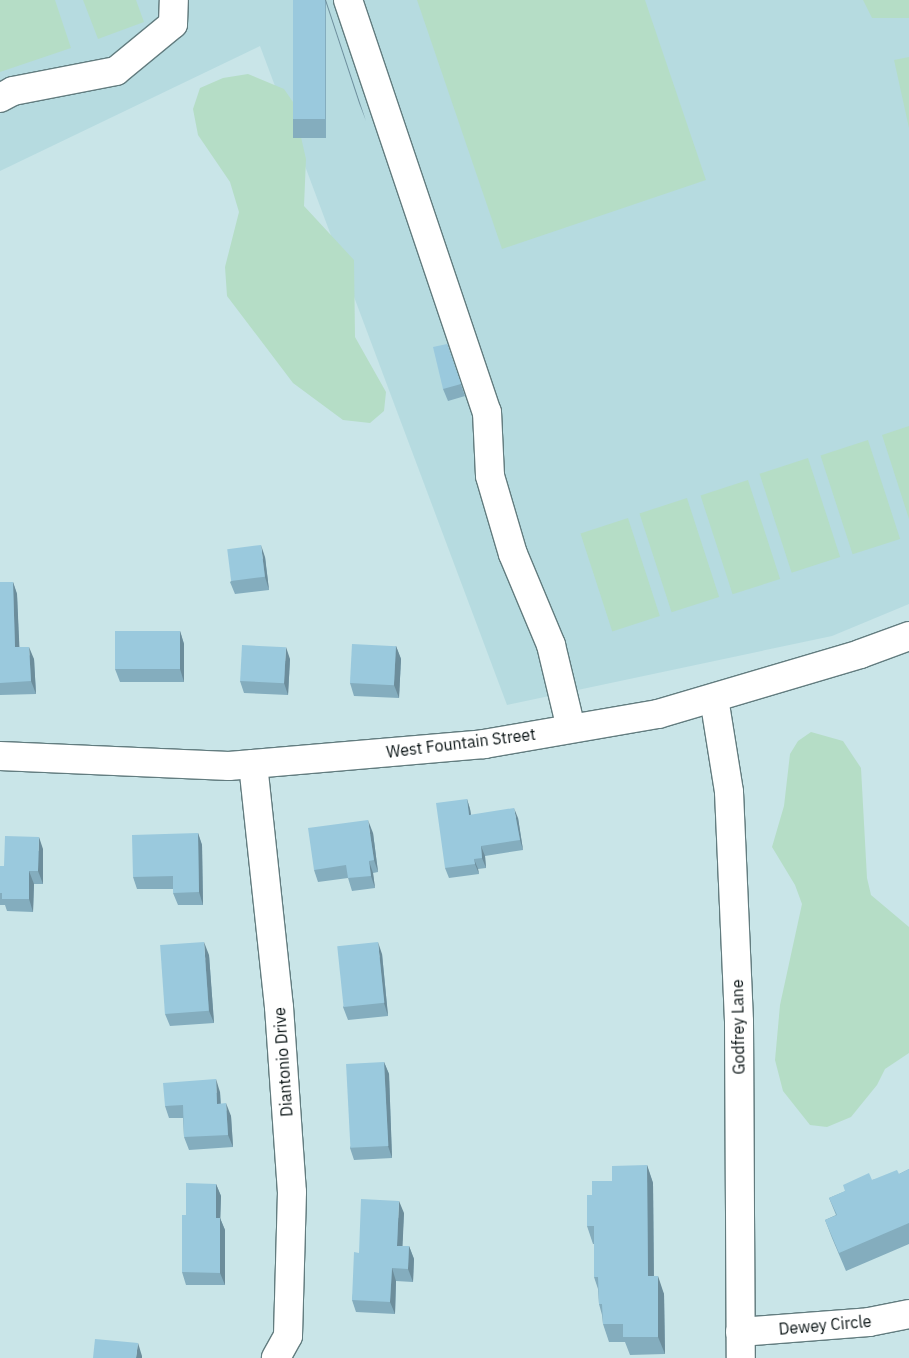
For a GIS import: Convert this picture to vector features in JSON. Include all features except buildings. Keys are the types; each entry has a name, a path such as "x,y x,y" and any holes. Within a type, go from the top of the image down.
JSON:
{"street":[{"path":"0,98 13,91 116,71 173,24 174,0"},
{"path":"348,0 487,412 490,476 513,554 551,644 571,728"},
{"name":"West Fountain Street","path":"0,756 229,766 484,744 658,714 860,654 909,636"},
{"name":"Godfrey Lane","path":"714,698 729,792 737,984 741,1345"},
{"name":"Diantonio Drive","path":"253,764 279,1007 292,1192 288,1336 276,1358"},
{"name":"Dewey Circle","path":"741,1345 909,1314"}],"shaded area":[{"path":"0,0 909,0 909,604 832,636 507,705 260,46 0,171"}],"green space":[{"path":"0,0 55,0 71,48 0,72"},
{"path":"83,0 136,0 144,22 98,39"},
{"path":"417,0 645,0 706,180 502,249"},
{"path":"863,0 909,0 909,18 872,18"},
{"path":"909,57 909,128 894,60"},
{"path":"248,74 284,89 293,102 306,159 304,206 354,260 355,337 386,392 384,411 370,423 343,420 293,383 227,296 225,267 239,212 230,182 198,135 193,109 200,88 223,78"},
{"path":"909,426 909,519 882,435"},
{"path":"868,440 900,539 853,554 820,455"},
{"path":"808,458 840,557 792,573 759,474"},
{"path":"748,480 780,579 733,594 700,495"},
{"path":"687,498 719,597 672,612 639,513"},
{"path":"628,518 660,616 612,631 580,533"},
{"path":"811,732 843,741 861,768 867,878 871,895 909,927 909,1053 885,1069 877,1085 851,1117 827,1127 810,1125 783,1091 775,1060 780,1005 802,904 795,885 772,847 784,806 790,754 798,741"}]}
